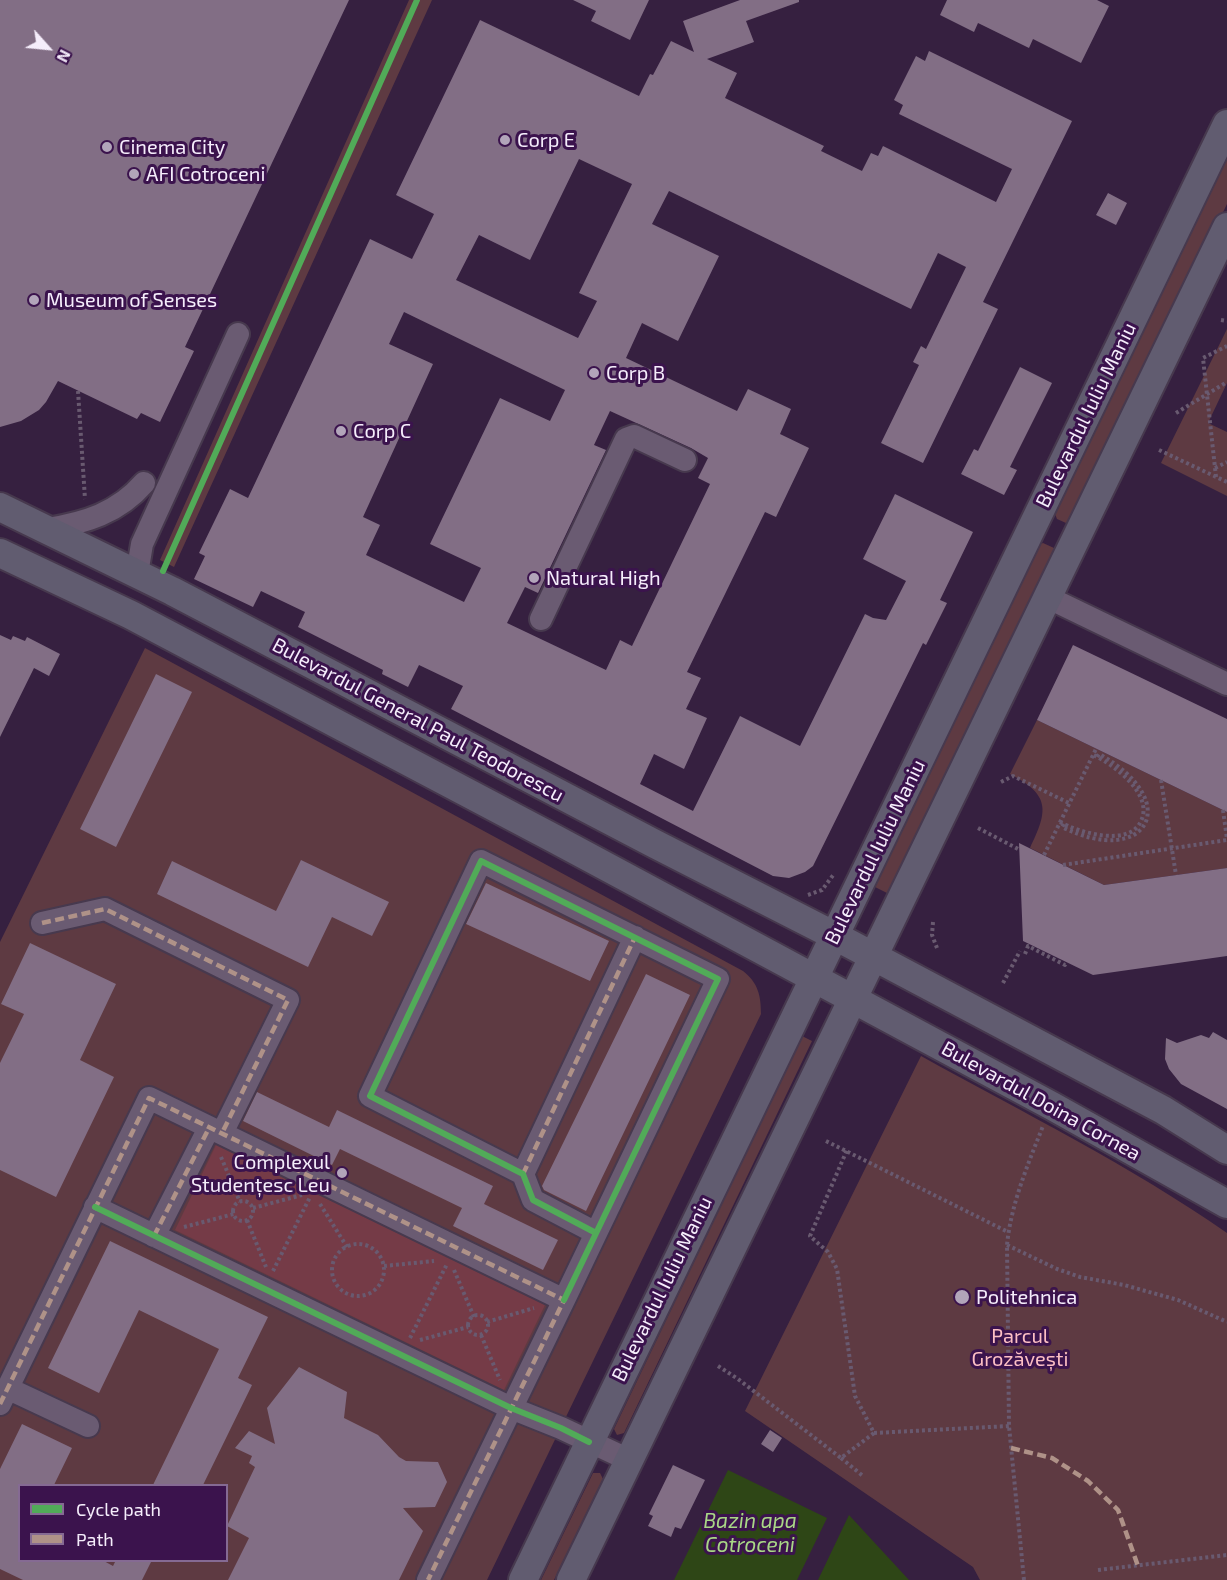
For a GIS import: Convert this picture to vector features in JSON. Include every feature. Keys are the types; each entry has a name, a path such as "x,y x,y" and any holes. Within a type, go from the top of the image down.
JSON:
{"main road":[{"name":"Bulevardul Iuliu Maniu","path":"523,1580 1227,124"},
{"path":"572,1580 1227,227"},
{"name":"Bulevardul General Paul Teodorescu","path":"0,507 137,574 874,957"},
{"name":"Bulevardul General Paul Teodorescu","path":"0,553 131,615 854,999"},
{"path":"874,957 1163,1110 1227,1150"},
{"name":"Bulevardul Doina Cornea","path":"854,999 1227,1204"}],"street":[{"path":"137,574 142,544 238,334"},
{"path":"169,485 170,450 204,378"},
{"path":"541,619 626,439 634,436 685,460"},
{"path":"47,529 76,524 100,516 124,503 144,483"},
{"path":"1047,597 1227,684"},
{"path":"428,1580 564,1300 718,980 481,861 370,1096 523,1174 533,1200 596,1233"},
{"path":"42,922 105,909 288,1000 154,1236"},
{"path":"523,1174 635,938"},
{"path":"87,1426 4,1396 148,1098 564,1300"},
{"path":"95,1207 511,1408 561,1428 629,1460"}],"path":[{"path":"1221,320 1227,321"},
{"path":"1216,477 1203,357 1227,346"},
{"path":"1176,413 1227,382"},
{"path":"78,390 85,507"},
{"path":"1159,450 1227,482"},
{"path":"1215,468 1227,462"},
{"path":"1044,855 1095,756 1096,748"},
{"path":"1062,823 1081,831 1111,835 1129,832 1142,821 1142,804 1134,786 1115,768 1095,756"},
{"path":"1001,782 1013,776 1069,803"},
{"path":"1161,780 1176,875"},
{"path":"1063,865 1227,840 1223,810"},
{"path":"978,828 1020,850"},
{"path":"799,896 822,890 834,874"},
{"path":"933,922 932,935 937,948"},
{"path":"1003,983 1028,946 1065,965 1067,962"},
{"path":"1024,1580 1009,1426 1007,1245 1008,1232 1021,1185 1052,1106"},
{"path":"215,1131 240,1202"},
{"path":"826,1141 1008,1232"},
{"path":"847,1151 810,1236 828,1252 837,1269 855,1396 874,1433"},
{"path":"253,1208 313,1192"},
{"path":"247,1220 270,1277 313,1192"},
{"path":"313,1192 347,1247"},
{"path":"240,1202 246,1202 253,1208 253,1215 247,1220 240,1221 234,1214 236,1205 240,1202"},
{"path":"154,1236 234,1214"},
{"path":"358,1244 370,1247 379,1255 384,1266 383,1278 377,1289 361,1297 349,1295 339,1288 332,1272 337,1255 347,1247 358,1244"},
{"path":"1007,1245 1057,1269 1080,1277 1124,1285 1178,1300 1227,1322"},
{"path":"384,1266 449,1259"},
{"path":"449,1259 474,1317"},
{"path":"449,1259 407,1344 468,1327"},
{"path":"487,1322 564,1300"},
{"path":"482,1316 487,1322 488,1328 481,1335 472,1333 468,1327 469,1321 474,1317 482,1316"},
{"path":"481,1335 511,1408"},
{"path":"718,1366 863,1476"},
{"path":"841,1458 874,1433 1009,1426"},
{"path":"1098,1570 1227,1555"}],"green space":[{"path":"409,0 432,0 174,567 160,560"},
{"path":"1227,151 1227,204 1074,517 1066,523 1057,519 1053,509"},
{"path":"1227,329 1227,383 1208,423 1227,432 1227,496 1161,463"},
{"path":"1043,543 1054,548 1054,558 893,896 871,885 1034,546"},
{"name":"Complexul Studențesc Leu","path":"145,648 743,971 752,980 759,995 761,1014 487,1580 0,1580 0,942"},
{"path":"1037,720 1227,812 1227,868 1104,885 1030,848 1040,824 1042,805 1033,789 1010,774"},
{"path":"802,1036 812,1041 624,1433 617,1435 614,1429"},
{"name":"Parcul Grozăvești","path":"921,1056 1115,1163 1191,1208 1227,1233 1227,1580 980,1580 973,1567 745,1411"},
{"path":"593,1473 600,1473 603,1479 554,1580 541,1580"}],"shaded area":[{"path":"216,1145 545,1305 504,1390 175,1230"}],"water":[{"name":"Bazin apa Cotroceni","path":"728,1470 827,1518 797,1580 674,1580"},
{"name":"Bazin apa Cotroceni","path":"849,1515 909,1580 818,1580"}],"building":[{"name":"AFI Cotroceni","path":"0,0 349,0 185,347 194,351 160,422 141,413 137,419 58,381 39,410 21,421 0,427"},
{"path":"573,0 649,0 630,40 591,21 596,11"},
{"path":"740,0 799,0 799,2 746,21 754,42 707,59 737,73 725,98 824,146 821,151 862,171 871,153 878,156 883,146 996,202 1012,169 899,114 903,105 894,100 916,56 925,61 929,51 1072,121 983,302 998,309 923,463 881,443 919,365 913,362 921,346 926,349 966,267 938,253 911,309 669,191 652,224 719,256 678,341 642,323 626,358 737,411 748,389 791,409 780,434 809,448 776,517 765,512 687,672 701,678 686,709 707,718 684,769 654,754 640,784 693,811 740,716 800,746 865,614 886,620 906,581 863,559 895,494 973,532 940,600 947,603 926,645 923,643 813,866 789,878 773,876 451,709 463,686 419,665 408,687 382,674 383,670 298,627 305,612 261,591 253,607 194,579 205,556 199,553 230,489 248,498 370,239 412,259 434,214 396,195 480,20 639,96 671,41 694,52 683,21","holes":["579,159 632,184 579,293 597,301 578,338 456,280 479,235 530,260","404,312 565,390 550,421 500,398 430,544 481,568 464,602 366,555 380,525 363,517 433,364 389,344","610,411 708,458 698,478 710,484 632,646 620,640 606,670 507,623 525,587 538,593 606,450 594,445"]},
{"path":"947,0 1097,0 1109,6 1081,63 1033,39 1029,48 978,23 974,32 940,15"},
{"path":"1108,193 1127,203 1116,225 1096,215"},
{"path":"1020,367 1052,383 1010,467 1017,470 1004,495 961,474 974,449 978,451"},
{"path":"0,635 11,640 13,636 25,641 27,637 60,654 49,676 34,668 0,737"},
{"path":"1073,645 1227,719 1227,812 1037,720"},
{"path":"156,674 192,692 116,847 80,829"},
{"path":"1019,843 1104,885 1227,868 1227,956 1093,975 1023,941"},
{"path":"301,860 389,902 372,936 332,917 308,967 157,894 172,861 276,911"},
{"path":"486,883 609,941 590,981 466,924"},
{"path":"30,943 116,984 80,1060 114,1077 56,1197 0,1170 0,1063 24,1014 1,1004"},
{"path":"646,974 690,995 586,1211 544,1190 542,1186"},
{"path":"1213,1032 1227,1040 1227,1109 1181,1084 1169,1069 1165,1059 1166,1038 1177,1043 1201,1035 1209,1038"},
{"path":"257,1092 329,1127 337,1110 493,1186 484,1204 558,1240 543,1270 453,1226 462,1208 340,1149 332,1165 243,1121"},
{"path":"110,1241 268,1317 238,1378 252,1385 203,1484 153,1484 219,1349 139,1310 99,1393 48,1368"},
{"path":"299,1367 347,1392 344,1418 378,1435 399,1457 406,1461 438,1462 447,1482 435,1507 403,1508 423,1531 399,1580 228,1580 249,1538 228,1527 228,1524 255,1467 249,1463 252,1456 235,1448 249,1431 275,1444 267,1408"},
{"path":"22,1424 72,1448 54,1484 18,1484 18,1562 106,1562 113,1566 115,1562 151,1562 142,1580 23,1580 0,1569 0,1469"},
{"path":"770,1430 782,1438 773,1452 761,1444"},
{"path":"673,1465 705,1480 681,1529 675,1527 671,1537 648,1526 653,1516 649,1514"}],"marked path":[{"path":"42,923 105,909 288,1000 222,1133"},
{"path":"523,1174 635,937"},
{"path":"0,1404 149,1098 564,1300 428,1580"},
{"path":"154,1236 209,1128"},
{"path":"1011,1448 1052,1458 1088,1481 1118,1510 1138,1566"}],"cycle path":[{"path":"163,571 417,0"},
{"path":"564,1300 718,979 481,861 370,1096 523,1174 533,1200 596,1233"},
{"path":"95,1207 511,1408 589,1442"}],"place":[{"name":"Corp E","path":"505,140"},
{"name":"Cinema City","path":"107,147"},
{"name":"AFI Cotroceni","path":"134,174"},
{"name":"Museum of Senses","path":"34,300"},
{"name":"Corp B","path":"594,373"},
{"name":"Corp C","path":"341,431"},
{"name":"Natural High","path":"534,578"},
{"name":"Complexul Studențesc Leu","path":"342,1173"},
{"name":"Politehnica","path":"962,1297"}]}
